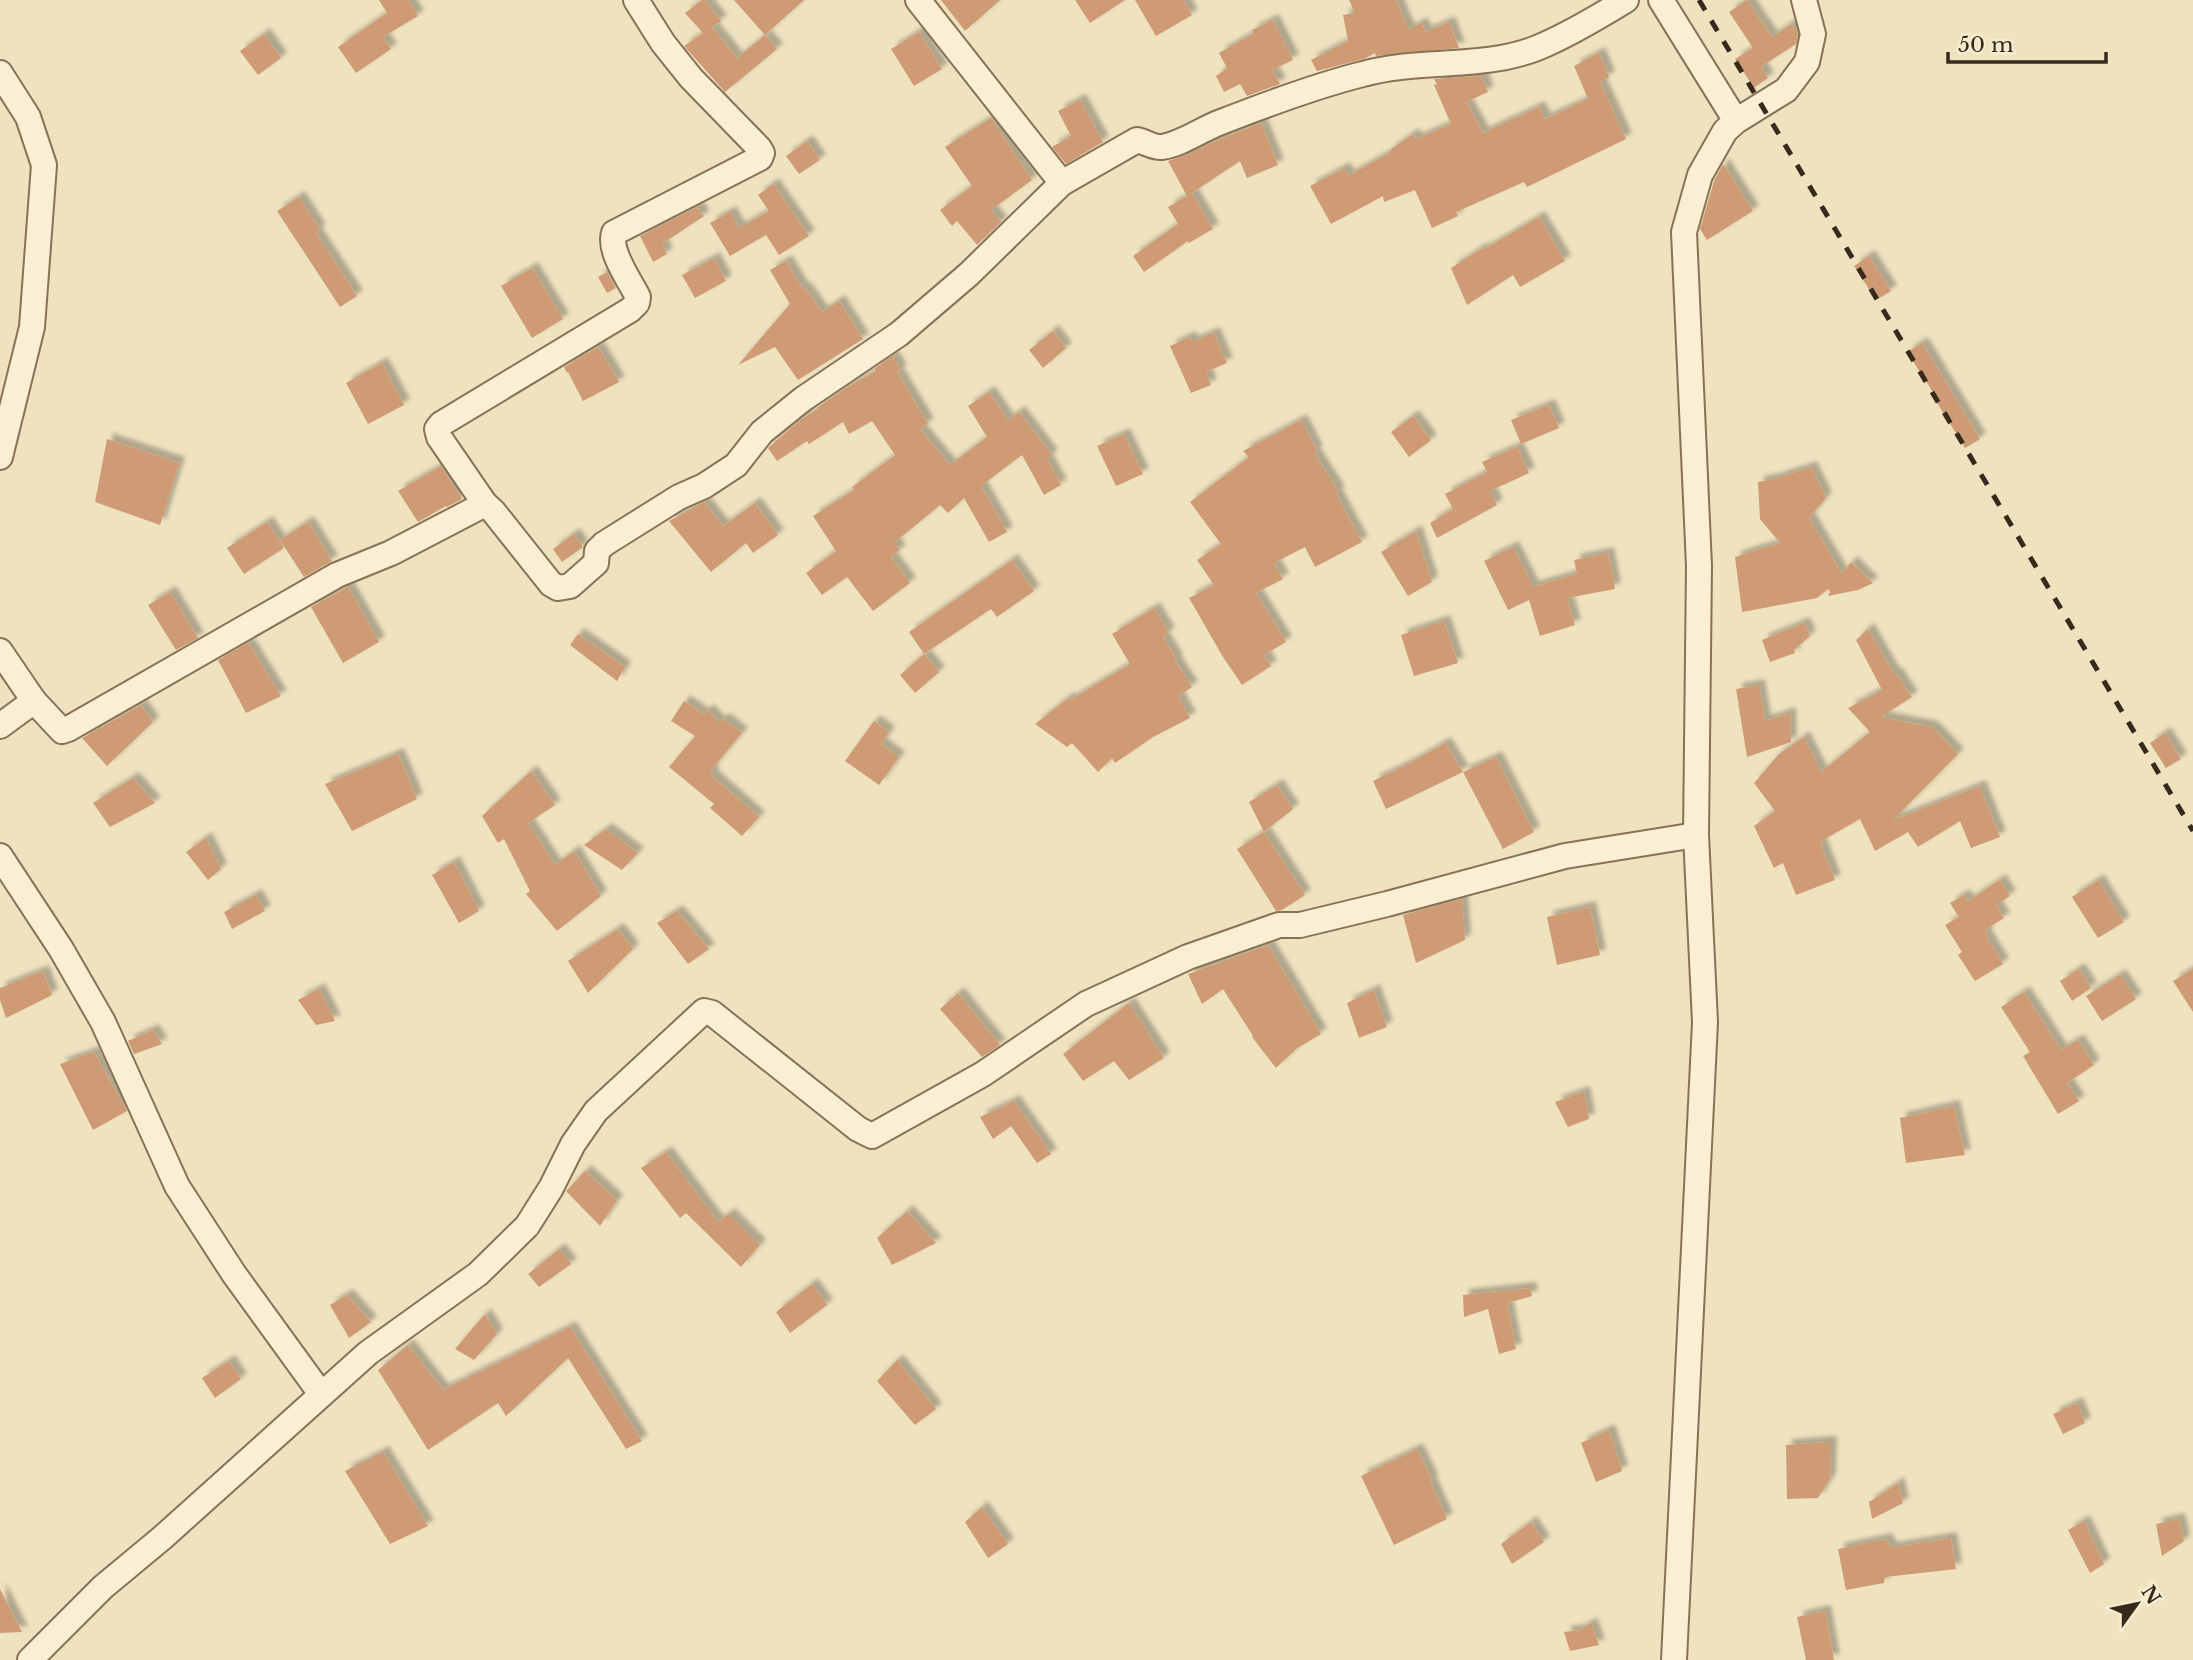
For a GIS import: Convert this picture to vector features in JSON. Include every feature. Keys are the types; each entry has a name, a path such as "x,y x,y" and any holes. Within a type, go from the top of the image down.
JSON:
{"street":[{"path":"636,0 663,43 691,78 762,153 760,158 614,233 614,250 638,297 637,303 630,310 441,424 437,429 439,438 485,504 551,584 558,588 570,586 596,563 597,551 604,544 736,465 762,432 803,399 899,334 969,274 1062,183 1138,140 1148,142 1156,148 1167,146 1218,123 1365,73 1417,65 1478,62 1538,48 1626,0"},
{"path":"918,0 1062,183"},
{"path":"1661,0 1736,121"},
{"path":"1674,1660 1705,1021 1696,835 1699,566 1684,232 1700,175 1725,131 1736,121 1786,90 1807,62 1813,34 1804,0"},
{"path":"0,73 28,117 44,164 32,327 0,457"},
{"path":"0,651 34,701 62,731 337,575 391,553 485,504"},
{"path":"0,726 34,701"},
{"path":"30,1660 103,1587 172,1529 368,1353 478,1274 527,1226 551,1188 573,1144 596,1111 704,1011 712,1013 858,1129 872,1136 878,1135 983,1074 1086,1004 1188,957 1279,925 1300,925 1565,856 1696,835"},
{"path":"0,856 61,949 103,1022 177,1186 234,1274 321,1394"}],"building":[{"path":"379,0 408,0 418,16 383,37 391,49 356,73 338,47 387,13"},
{"path":"705,0 721,21 712,27 737,58 765,35 777,49 725,92 684,46 703,33 685,13"},
{"path":"734,0 804,0 765,35"},
{"path":"941,0 1000,0 965,31"},
{"path":"1075,0 1125,0 1090,23"},
{"path":"1135,0 1183,0 1192,15 1156,36"},
{"path":"1349,0 1396,0 1409,30 1421,23 1426,32 1449,22 1459,48 1376,56 1375,53 1364,59 1317,71 1311,60 1348,41 1343,15 1355,13"},
{"path":"1747,0 1772,37 1791,24 1798,34 1796,44 1761,67 1768,78 1754,88 1735,59 1753,48 1729,12"},
{"path":"1273,20 1293,60 1272,70 1280,84 1247,96 1240,84 1224,92 1216,76 1227,68 1219,53 1254,33 1252,30"},
{"path":"919,32 942,69 914,86 891,49"},
{"path":"264,34 281,58 258,75 240,51"},
{"path":"1599,53 1609,77 1600,82 1626,139 1527,187 1524,182 1456,212 1458,216 1432,228 1415,190 1384,202 1383,196 1331,224 1310,186 1344,168 1348,176 1391,152 1390,150 1413,134 1416,139 1451,124 1434,85 1437,84 1434,79 1481,76 1488,92 1466,102 1483,133 1539,107 1545,119 1588,99 1574,66"},
{"path":"1080,100 1103,142 1066,164 1052,147 1071,136 1058,111"},
{"path":"991,118 1032,180 991,210 1001,222 977,245 957,221 952,226 940,210 972,186 945,147"},
{"path":"1261,123 1278,165 1247,178 1240,161 1192,193 1213,229 1189,243 1188,241 1144,272 1133,256 1178,224 1168,207 1187,196 1168,161"},
{"path":"807,141 820,160 799,174 786,156"},
{"path":"1723,164 1753,211 1707,240 1700,229 1714,181"},
{"path":"773,184 809,236 779,255 766,235 730,256 710,223 730,212 739,228 769,211 758,195"},
{"path":"299,197 320,230 316,233 357,296 340,307 277,211"},
{"path":"697,207 704,216 662,244 667,254 653,262 640,236"},
{"path":"1539,217 1565,261 1520,287 1513,275 1467,305 1451,268"},
{"path":"1869,256 1891,291 1876,300 1854,266"},
{"path":"714,258 726,281 695,298 682,275"},
{"path":"786,261 803,289 805,288 822,312 839,301 863,339 798,380 775,347 738,365 790,304 770,270"},
{"path":"532,268 563,319 532,338 501,286"},
{"path":"607,272 616,288 607,293 598,277"},
{"path":"1053,331 1066,348 1043,368 1029,350"},
{"path":"1214,333 1227,363 1206,372 1211,385 1191,393 1170,346 1190,337 1192,342"},
{"path":"1922,343 1980,439 1965,448 1907,352"},
{"path":"598,347 619,382 583,401 564,367"},
{"path":"892,356 901,370 897,372 928,424 920,429 950,465 987,437 968,406 989,392 1008,420 1019,412 1052,455 1047,459 1061,485 1044,495 1022,455 981,486 1007,532 989,542 964,498 948,513 940,505 894,543 900,550 891,557 910,583 873,611 847,577 822,595 806,573 836,551 813,516 854,490 852,487 895,455 872,421 849,434 843,422 777,461 768,448 800,420 844,389 876,371 874,369"},
{"path":"382,363 404,405 368,424 346,383"},
{"path":"1549,405 1559,428 1521,444 1511,420"},
{"path":"1413,416 1431,440 1409,457 1391,432"},
{"path":"1301,420 1317,451 1314,453 1339,492 1336,494 1362,542 1315,567 1305,547 1274,563 1283,579 1256,593 1286,642 1264,655 1271,666 1242,685 1189,598 1214,585 1197,560 1221,544 1190,502 1249,457 1243,451"},
{"path":"1124,434 1143,474 1116,486 1097,446"},
{"path":"107,439 179,463 160,525 95,502"},
{"path":"1517,447 1529,473 1490,491 1497,505 1437,538 1430,523 1453,509 1445,494 1487,472 1482,462"},
{"path":"441,466 462,499 418,522 398,491"},
{"path":"1811,467 1826,498 1809,518 1842,574 1851,562 1873,583 1858,590 1828,596 1828,589 1817,598 1742,612 1735,557 1780,543 1760,519 1758,482"},
{"path":"704,502 723,526 755,503 778,535 753,553 746,543 711,572 669,521"},
{"path":"267,522 284,548 244,574 227,548"},
{"path":"308,522 332,561 304,577 280,540"},
{"path":"1416,531 1432,582 1408,596 1381,552"},
{"path":"574,534 583,547 562,562 553,549"},
{"path":"1513,547 1533,587 1577,574 1574,560 1608,553 1615,589 1567,598 1575,625 1540,636 1529,600 1508,610 1484,561"},
{"path":"1012,560 1034,591 997,617 991,609 924,654 909,632"},
{"path":"348,587 379,642 343,663 311,607"},
{"path":"170,592 198,638 176,650 148,605"},
{"path":"1154,608 1169,633 1163,637 1192,687 1178,696 1190,718 1153,737 1115,763 1112,758 1098,772 1072,743 1067,747 1035,724 1068,698 1070,700 1130,664 1112,634"},
{"path":"1444,621 1458,663 1414,676 1401,635"},
{"path":"1804,623 1810,636 1794,650 1795,653 1770,662 1762,640"},
{"path":"1868,629 1894,674 1896,673 1912,697 1881,717 1932,727 1958,754 1893,820 1980,786 2000,837 1971,848 1960,821 1918,847 1908,832 1875,851 1860,819 1820,842 1835,880 1796,895 1783,863 1774,868 1754,826 1775,811 1754,783 1779,754 1804,737 1821,772 1870,732 1848,708 1882,690 1856,640"},
{"path":"578,634 625,667 617,681 570,645"},
{"path":"248,643 281,696 246,713 218,660"},
{"path":"924,654 939,672 915,693 900,675"},
{"path":"1759,685 1765,721 1790,713 1791,742 1747,757 1736,689"},
{"path":"684,701 703,714 708,710 719,722 724,719 742,733 711,770 714,773 711,775 759,817 742,836 710,808 714,804 669,767 695,736 671,721"},
{"path":"141,705 153,722 107,766 82,738"},
{"path":"874,721 889,732 881,744 899,757 879,785 845,761"},
{"path":"2165,733 2181,759 2166,768 2150,743"},
{"path":"1445,743 1463,772 1386,809 1373,781"},
{"path":"398,754 417,799 352,831 325,784"},
{"path":"1496,757 1534,832 1503,849 1463,772"},
{"path":"531,771 555,805 528,823 555,865 574,851 601,896 557,931 526,894 530,891 504,839 498,843 482,816"},
{"path":"133,778 155,803 110,827 93,803"},
{"path":"1277,785 1293,809 1264,832 1249,802"},
{"path":"606,829 638,853 622,870 584,845"},
{"path":"1264,832 1305,895 1282,910 1276,911 1237,849"},
{"path":"206,838 221,869 208,880 186,852"},
{"path":"454,862 479,911 459,923 432,875"},
{"path":"2000,880 2010,896 1996,905 2004,918 1986,929 1988,932 1985,934 2003,964 1975,981 1958,955 1962,952 1945,925 1959,917 1950,903 1964,895 1968,901"},
{"path":"2098,880 2124,922 2098,938 2072,897"},
{"path":"256,895 265,911 232,929 224,912"},
{"path":"1462,899 1465,940 1416,963 1403,915"},
{"path":"1590,907 1600,955 1557,965 1547,917"},
{"path":"677,911 709,949 688,964 657,923"},
{"path":"618,929 633,949 588,993 568,961"},
{"path":"1268,945 1321,1034 1296,1049 1276,1068 1252,1037 1223,989 1202,1004 1188,974"},
{"path":"2079,969 2091,988 2072,1001 2060,981"},
{"path":"2193,969 2193,1012 2173,981"},
{"path":"43,971 52,995 6,1018 0,1000 0,988"},
{"path":"2120,975 2136,999 2102,1021 2086,996"},
{"path":"319,989 335,1021 316,1025 298,1000"},
{"path":"1374,990 1387,1027 1359,1038 1347,1003"},
{"path":"2024,992 2061,1050 2078,1040 2094,1065 2067,1083 2079,1101 2058,1114 2023,1056 2030,1052 2001,1007"},
{"path":"958,993 1000,1045 982,1057 940,1009"},
{"path":"1129,1003 1164,1058 1129,1080 1114,1061 1083,1081 1063,1054"},
{"path":"153,1030 162,1044 134,1054 128,1041"},
{"path":"94,1052 127,1111 93,1130 60,1064"},
{"path":"1584,1092 1589,1119 1568,1127 1555,1102"},
{"path":"1014,1101 1051,1154 1037,1163 1011,1126 993,1139 980,1117"},
{"path":"1954,1106 1965,1155 1906,1163 1900,1118"},
{"path":"666,1152 718,1222 729,1214 760,1245 741,1267 686,1213 680,1218 641,1168"},
{"path":"585,1171 617,1200 600,1226 566,1191"},
{"path":"907,1211 936,1243 892,1265 877,1238"},
{"path":"559,1249 571,1264 539,1287 528,1274"},
{"path":"812,1284 827,1305 790,1333 776,1312"},
{"path":"1530,1288 1532,1296 1507,1303 1516,1349 1499,1354 1488,1309 1464,1317 1463,1295"},
{"path":"347,1295 371,1322 349,1338 330,1305"},
{"path":"485,1314 497,1334 474,1360 455,1349"},
{"path":"570,1327 642,1441 626,1449 568,1358 506,1416 498,1403 428,1450 378,1370 408,1345 443,1390"},
{"path":"897,1360 936,1409 915,1425 877,1381"},
{"path":"229,1361 241,1379 215,1398 202,1378"},
{"path":"2077,1403 2085,1423 2063,1434 2053,1414"},
{"path":"1609,1430 1622,1471 1596,1482 1581,1443"},
{"path":"1831,1442 1830,1479 1818,1498 1787,1499 1786,1445"},
{"path":"1417,1449 1447,1519 1394,1545 1361,1476"},
{"path":"383,1452 428,1526 390,1544 345,1471"},
{"path":"1898,1483 1903,1503 1872,1519 1869,1502"},
{"path":"982,1507 1008,1544 988,1558 965,1522"},
{"path":"2179,1519 2184,1541 2162,1556 2156,1524"},
{"path":"2084,1521 2104,1564 2090,1573 2068,1530"},
{"path":"1531,1522 1544,1542 1512,1564 1501,1544"},
{"path":"1951,1538 1956,1569 1885,1577 1884,1583 1846,1590 1838,1549 1886,1539 1891,1548"},
{"path":"0,1589 22,1632 0,1633"},
{"path":"1825,1611 1834,1660 1806,1660 1797,1617"},
{"path":"1591,1623 1599,1645 1570,1651 1564,1632 1580,1630"}],"railway":[{"path":"1699,0 2193,831"}]}
